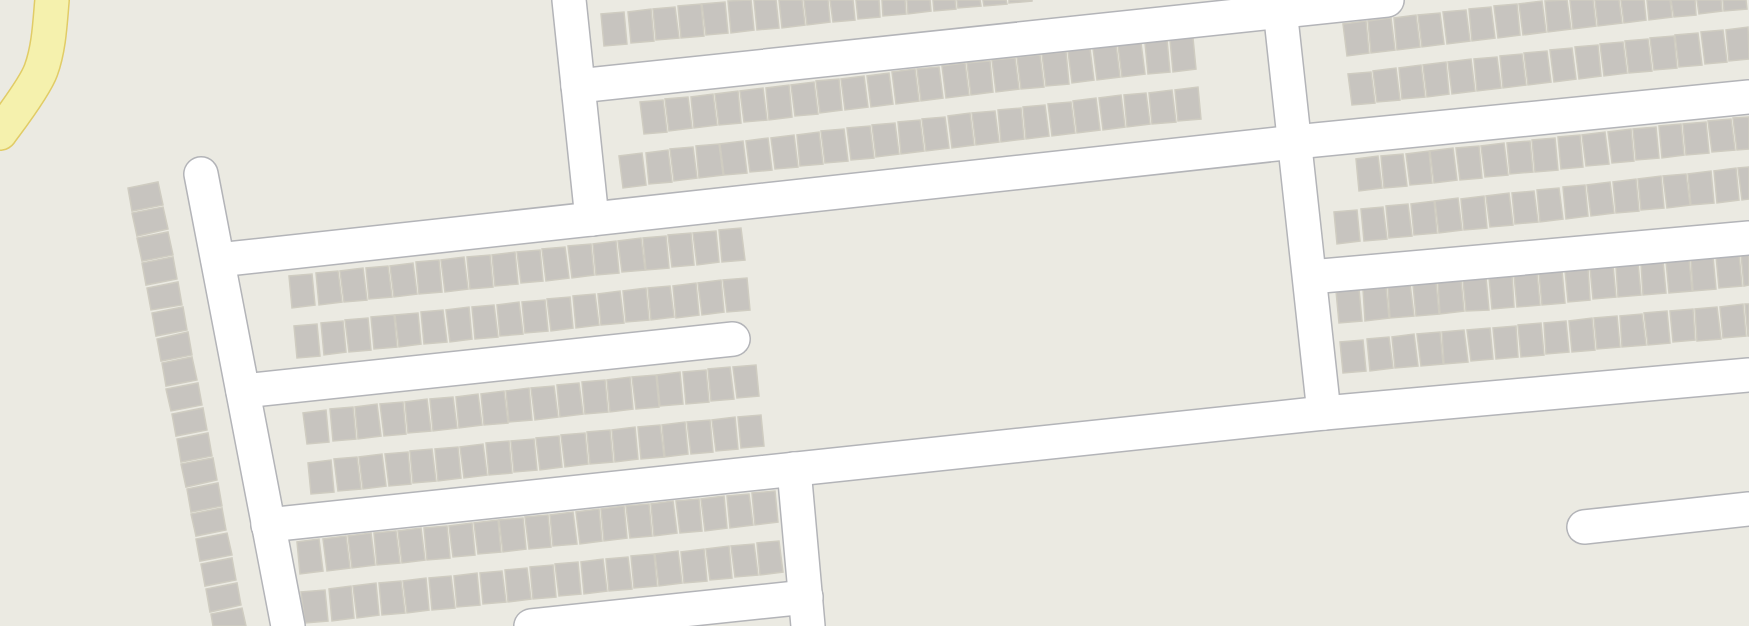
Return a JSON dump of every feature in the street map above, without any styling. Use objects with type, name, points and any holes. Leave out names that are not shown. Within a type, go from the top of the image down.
[{"type":"main road","points":[[0,133],[41,71],[50,27],[52,0]]},
{"type":"street","points":[[569,0],[592,219]]},
{"type":"street","points":[[578,86],[1280,6],[1387,0]]},
{"type":"street","points":[[1280,6],[1324,413]]},
{"type":"street","points":[[218,260],[1295,142],[1749,97]]},
{"type":"street","points":[[201,174],[288,626]]},
{"type":"street","points":[[1310,277],[1749,238]]},
{"type":"street","points":[[243,391],[733,339]]},
{"type":"street","points":[[268,525],[1324,413],[1749,375]]},
{"type":"street","points":[[531,626],[807,612],[794,469]]},
{"type":"street","points":[[1584,526],[1749,509]]},
{"type":"building","points":[[751,0],[754,30],[731,33],[728,1]]},
{"type":"building","points":[[754,0],[776,0],[779,28],[757,30]]},
{"type":"building","points":[[779,0],[802,0],[805,25],[782,28]]},
{"type":"building","points":[[804,0],[828,0],[830,22],[807,25]]},
{"type":"building","points":[[830,0],[853,0],[855,20],[833,22]]},
{"type":"building","points":[[856,0],[879,0],[880,17],[858,19]]},
{"type":"building","points":[[882,0],[905,0],[906,14],[883,16]]},
{"type":"building","points":[[907,0],[930,0],[931,11],[908,14]]},
{"type":"building","points":[[933,0],[955,0],[956,9],[934,11]]},
{"type":"building","points":[[957,0],[980,0],[981,6],[958,8]]},
{"type":"building","points":[[983,0],[1006,0],[1007,4],[984,6]]},
{"type":"building","points":[[1009,0],[1032,0],[1032,1],[1009,3]]},
{"type":"building","points":[[1567,0],[1571,29],[1548,32],[1545,1]]},
{"type":"building","points":[[1570,0],[1593,0],[1596,26],[1573,29]]},
{"type":"building","points":[[1595,0],[1619,0],[1622,23],[1598,26]]},
{"type":"building","points":[[1621,0],[1644,0],[1646,20],[1624,23]]},
{"type":"building","points":[[1647,0],[1670,0],[1672,17],[1649,20]]},
{"type":"building","points":[[1671,0],[1695,0],[1696,15],[1674,17]]},
{"type":"building","points":[[1697,0],[1721,0],[1722,11],[1699,14]]},
{"type":"building","points":[[1723,0],[1746,0],[1747,9],[1724,11]]},
{"type":"building","points":[[1542,1],[1546,32],[1523,35],[1519,4]]},
{"type":"building","points":[[725,2],[728,33],[706,35],[702,4]]},
{"type":"building","points":[[701,4],[704,36],[681,38],[678,6]]},
{"type":"building","points":[[1517,4],[1520,35],[1498,38],[1494,6]]},
{"type":"building","points":[[675,7],[679,38],[656,40],[653,9]]},
{"type":"building","points":[[1491,7],[1495,38],[1472,41],[1469,9]]},
{"type":"building","points":[[651,9],[654,41],[631,43],[628,12]]},
{"type":"building","points":[[1466,10],[1470,41],[1447,44],[1443,12]]},
{"type":"building","points":[[624,12],[627,44],[604,46],[601,14]]},
{"type":"building","points":[[1440,13],[1444,44],[1422,47],[1418,15]]},
{"type":"building","points":[[1416,15],[1420,47],[1397,50],[1394,18]]},
{"type":"building","points":[[1391,18],[1395,50],[1371,53],[1368,21]]},
{"type":"building","points":[[1366,21],[1369,53],[1347,56],[1343,24]]},
{"type":"building","points":[[1748,27],[1749,59],[1729,61],[1726,30]]},
{"type":"building","points":[[1723,30],[1727,62],[1705,64],[1701,32]]},
{"type":"building","points":[[1698,33],[1702,65],[1679,67],[1675,35]]},
{"type":"building","points":[[1674,36],[1677,68],[1654,70],[1650,38]]},
{"type":"building","points":[[1193,38],[1196,69],[1173,72],[1170,40]]},
{"type":"building","points":[[1648,39],[1652,71],[1629,73],[1625,41]]},
{"type":"building","points":[[1167,40],[1170,72],[1148,74],[1145,43]]},
{"type":"building","points":[[1623,42],[1627,73],[1604,76],[1600,44]]},
{"type":"building","points":[[1141,43],[1145,74],[1122,77],[1118,45]]},
{"type":"building","points":[[1116,45],[1120,77],[1097,80],[1093,48]]},
{"type":"building","points":[[1598,45],[1601,76],[1579,79],[1575,47]]},
{"type":"building","points":[[1572,48],[1576,79],[1554,82],[1550,50]]},
{"type":"building","points":[[1090,49],[1094,80],[1072,83],[1068,51]]},
{"type":"building","points":[[1547,51],[1551,82],[1528,85],[1524,53]]},
{"type":"building","points":[[1066,52],[1069,84],[1046,86],[1042,54]]},
{"type":"building","points":[[1522,54],[1526,85],[1503,88],[1500,56]]},
{"type":"building","points":[[1040,55],[1044,87],[1021,89],[1017,57]]},
{"type":"building","points":[[1497,57],[1501,88],[1477,91],[1474,59]]},
{"type":"building","points":[[1015,58],[1019,89],[996,92],[992,60]]},
{"type":"building","points":[[1471,59],[1475,91],[1452,94],[1448,62]]},
{"type":"building","points":[[990,61],[993,92],[971,95],[967,63]]},
{"type":"building","points":[[1446,62],[1449,94],[1427,97],[1423,65]]},
{"type":"building","points":[[965,63],[969,95],[946,98],[942,66]]},
{"type":"building","points":[[1421,65],[1425,97],[1402,99],[1399,68]]},
{"type":"building","points":[[939,67],[943,98],[921,101],[917,69]]},
{"type":"building","points":[[1396,68],[1400,100],[1377,102],[1373,71]]},
{"type":"building","points":[[915,69],[919,101],[896,104],[892,72]]},
{"type":"building","points":[[1371,72],[1375,103],[1352,105],[1348,74]]},
{"type":"building","points":[[889,73],[893,104],[871,107],[867,76]]},
{"type":"building","points":[[864,76],[868,107],[845,110],[841,79]]},
{"type":"building","points":[[839,79],[842,110],[820,113],[816,81]]},
{"type":"building","points":[[814,82],[818,114],[795,116],[791,85]]},
{"type":"building","points":[[789,85],[792,117],[769,120],[766,88]]},
{"type":"building","points":[[1198,87],[1201,119],[1178,121],[1175,90]]},
{"type":"building","points":[[763,88],[767,120],[744,122],[740,91]]},
{"type":"building","points":[[1172,90],[1176,122],[1152,124],[1149,93]]},
{"type":"building","points":[[738,91],[741,123],[719,125],[715,94]]},
{"type":"building","points":[[1146,93],[1150,124],[1127,127],[1124,95]]},
{"type":"building","points":[[713,94],[717,125],[694,128],[691,97]]},
{"type":"building","points":[[1121,95],[1125,127],[1103,130],[1099,98]]},
{"type":"building","points":[[688,97],[692,128],[669,131],[665,99]]},
{"type":"building","points":[[1096,98],[1100,130],[1077,133],[1073,101]]},
{"type":"building","points":[[663,100],[667,132],[644,134],[640,102]]},
{"type":"building","points":[[1071,102],[1075,133],[1052,136],[1048,104]]},
{"type":"building","points":[[1045,105],[1049,136],[1026,139],[1023,107]]},
{"type":"building","points":[[1021,108],[1024,139],[1001,142],[998,110]]},
{"type":"building","points":[[995,111],[999,142],[976,145],[972,113]]},
{"type":"building","points":[[970,113],[974,145],[952,148],[948,116]]},
{"type":"building","points":[[945,117],[949,148],[926,151],[922,119]]},
{"type":"building","points":[[1749,117],[1749,149],[1737,150],[1733,118]]},
{"type":"building","points":[[1731,119],[1735,150],[1712,152],[1708,121]]},
{"type":"building","points":[[920,120],[924,151],[901,154],[898,122]]},
{"type":"building","points":[[1706,122],[1709,153],[1686,155],[1683,124]]},
{"type":"building","points":[[895,123],[899,154],[876,157],[872,125]]},
{"type":"building","points":[[1681,124],[1684,155],[1662,158],[1659,126]]},
{"type":"building","points":[[870,126],[874,158],[851,160],[847,128]]},
{"type":"building","points":[[1656,127],[1659,158],[1636,160],[1633,129]]},
{"type":"building","points":[[844,129],[848,161],[825,163],[821,131]]},
{"type":"building","points":[[1631,129],[1634,161],[1612,163],[1608,132]]},
{"type":"building","points":[[819,132],[823,164],[800,166],[797,135]]},
{"type":"building","points":[[1605,132],[1609,164],[1586,166],[1582,135]]},
{"type":"building","points":[[794,135],[798,167],[775,169],[771,138]]},
{"type":"building","points":[[1580,135],[1583,167],[1561,169],[1558,137]]},
{"type":"building","points":[[768,138],[772,170],[750,172],[746,141]]},
{"type":"building","points":[[1555,138],[1558,170],[1535,172],[1532,140]]},
{"type":"building","points":[[743,141],[747,173],[724,175],[720,144]]},
{"type":"building","points":[[1530,141],[1533,172],[1510,174],[1507,143]]},
{"type":"building","points":[[1504,143],[1508,175],[1485,177],[1481,146]]},
{"type":"building","points":[[719,144],[723,175],[699,178],[696,146]]},
{"type":"building","points":[[1479,146],[1482,178],[1460,180],[1456,148]]},
{"type":"building","points":[[693,147],[697,178],[674,181],[670,149]]},
{"type":"building","points":[[1453,148],[1457,180],[1434,183],[1430,151]]},
{"type":"building","points":[[668,150],[672,182],[649,184],[646,153]]},
{"type":"building","points":[[1429,151],[1432,183],[1410,185],[1406,154]]},
{"type":"building","points":[[642,153],[646,185],[623,188],[619,156]]},
{"type":"building","points":[[1403,154],[1407,186],[1384,188],[1381,156]]},
{"type":"building","points":[[1378,156],[1382,188],[1359,191],[1356,159]]},
{"type":"building","points":[[1749,167],[1749,199],[1742,200],[1738,168]]},
{"type":"building","points":[[1736,168],[1739,200],[1717,203],[1714,171]]},
{"type":"building","points":[[1711,171],[1714,203],[1691,205],[1688,174]]},
{"type":"building","points":[[1686,174],[1690,205],[1667,208],[1663,176]]},
{"type":"building","points":[[1661,176],[1664,208],[1641,210],[1638,179]]},
{"type":"building","points":[[1636,179],[1639,211],[1616,213],[1613,182]]},
{"type":"building","points":[[158,182],[163,205],[132,211],[128,188]]},
{"type":"building","points":[[1610,182],[1614,213],[1591,216],[1587,185]]},
{"type":"building","points":[[1585,185],[1588,216],[1566,219],[1563,187]]},
{"type":"building","points":[[1559,188],[1563,219],[1540,222],[1537,190]]},
{"type":"building","points":[[1534,191],[1538,222],[1515,224],[1512,193]]},
{"type":"building","points":[[1509,193],[1513,225],[1490,227],[1486,196]]},
{"type":"building","points":[[1484,196],[1487,228],[1464,230],[1461,199]]},
{"type":"building","points":[[1458,198],[1462,230],[1439,233],[1435,201]]},
{"type":"building","points":[[1434,201],[1437,233],[1414,235],[1411,204]]},
{"type":"building","points":[[1408,204],[1412,236],[1389,238],[1386,206]]},
{"type":"building","points":[[163,207],[168,229],[137,236],[132,213]]},
{"type":"building","points":[[1383,207],[1387,239],[1364,241],[1361,209]]},
{"type":"building","points":[[1357,210],[1360,241],[1337,244],[1334,212]]},
{"type":"building","points":[[741,228],[745,260],[722,262],[719,230]]},
{"type":"building","points":[[716,231],[719,262],[697,265],[693,233]]},
{"type":"building","points":[[168,232],[173,255],[142,261],[137,238]]},
{"type":"building","points":[[691,233],[694,265],[672,267],[668,235]]},
{"type":"building","points":[[666,236],[669,268],[646,270],[643,238]]},
{"type":"building","points":[[641,238],[645,270],[622,272],[618,241]]},
{"type":"building","points":[[616,241],[619,273],[596,275],[593,244]]},
{"type":"building","points":[[591,244],[594,275],[572,278],[568,246]]},
{"type":"building","points":[[565,247],[569,278],[546,281],[542,249]]},
{"type":"building","points":[[540,250],[543,281],[521,283],[517,252]]},
{"type":"building","points":[[515,252],[518,284],[495,286],[492,255]]},
{"type":"building","points":[[1749,253],[1749,285],[1744,286],[1741,254]]},
{"type":"building","points":[[1739,254],[1742,286],[1719,288],[1716,256]]},
{"type":"building","points":[[490,255],[493,287],[470,289],[467,257]]},
{"type":"building","points":[[173,257],[177,279],[146,285],[142,263]]},
{"type":"building","points":[[464,257],[468,289],[445,292],[441,260]]},
{"type":"building","points":[[1713,257],[1716,289],[1693,291],[1691,259]]},
{"type":"building","points":[[1689,259],[1692,291],[1669,293],[1666,261]]},
{"type":"building","points":[[439,260],[442,292],[419,294],[416,262]]},
{"type":"building","points":[[1663,261],[1666,293],[1643,295],[1641,263]]},
{"type":"building","points":[[413,263],[417,294],[394,297],[390,266]]},
{"type":"building","points":[[1638,263],[1641,295],[1618,297],[1616,266]]},
{"type":"building","points":[[388,266],[392,297],[369,299],[366,268]]},
{"type":"building","points":[[1613,266],[1616,297],[1593,299],[1590,268]]},
{"type":"building","points":[[363,268],[367,300],[344,302],[340,271]]},
{"type":"building","points":[[1588,268],[1590,300],[1568,302],[1565,270]]},
{"type":"building","points":[[338,271],[342,302],[319,305],[316,273]]},
{"type":"building","points":[[1562,271],[1565,303],[1542,305],[1539,273]]},
{"type":"building","points":[[1537,273],[1540,305],[1517,307],[1514,275]]},
{"type":"building","points":[[312,274],[315,305],[292,308],[289,276]]},
{"type":"building","points":[[1512,275],[1514,307],[1492,309],[1489,277]]},
{"type":"building","points":[[747,278],[750,310],[727,312],[723,280]]},
{"type":"building","points":[[1486,278],[1489,310],[1466,311],[1463,280]]},
{"type":"building","points":[[721,280],[724,312],[702,315],[698,283]]},
{"type":"building","points":[[1461,280],[1464,311],[1440,314],[1438,282]]},
{"type":"building","points":[[178,282],[182,305],[151,310],[147,288]]},
{"type":"building","points":[[1436,282],[1439,314],[1416,316],[1413,284]]},
{"type":"building","points":[[696,283],[699,315],[676,318],[673,286]]},
{"type":"building","points":[[1410,284],[1414,316],[1390,318],[1388,286]]},
{"type":"building","points":[[670,286],[674,317],[651,320],[648,288]]},
{"type":"building","points":[[1386,287],[1389,318],[1365,321],[1363,289]]},
{"type":"building","points":[[646,288],[649,320],[626,322],[623,291]]},
{"type":"building","points":[[1359,289],[1362,321],[1339,323],[1336,291]]},
{"type":"building","points":[[620,291],[624,323],[601,325],[598,294]]},
{"type":"building","points":[[595,294],[599,325],[576,328],[573,296]]},
{"type":"building","points":[[570,297],[573,328],[551,331],[547,299]]},
{"type":"building","points":[[545,300],[548,331],[525,333],[522,302]]},
{"type":"building","points":[[519,302],[523,334],[500,336],[497,305]]},
{"type":"building","points":[[1743,304],[1746,336],[1723,338],[1720,307]]},
{"type":"building","points":[[1745,304],[1749,304],[1749,336],[1748,336]]},
{"type":"building","points":[[494,305],[498,337],[475,339],[472,307]]},
{"type":"building","points":[[183,307],[187,330],[156,336],[152,313]]},
{"type":"building","points":[[469,307],[472,339],[450,342],[446,310]]},
{"type":"building","points":[[1717,307],[1721,339],[1697,341],[1695,309]]},
{"type":"building","points":[[1693,309],[1695,340],[1673,342],[1670,311]]},
{"type":"building","points":[[443,310],[447,342],[424,344],[421,312]]},
{"type":"building","points":[[1667,311],[1670,343],[1648,345],[1644,313]]},
{"type":"building","points":[[418,313],[421,344],[399,347],[395,315]]},
{"type":"building","points":[[1642,314],[1646,345],[1622,347],[1620,316]]},
{"type":"building","points":[[394,315],[397,347],[374,349],[371,317]]},
{"type":"building","points":[[1617,316],[1620,347],[1597,349],[1594,318]]},
{"type":"building","points":[[368,318],[371,350],[349,352],[345,320]]},
{"type":"building","points":[[1592,318],[1595,350],[1572,352],[1569,321]]},
{"type":"building","points":[[343,321],[346,352],[324,355],[321,323]]},
{"type":"building","points":[[1566,321],[1569,352],[1546,354],[1544,323]]},
{"type":"building","points":[[1541,323],[1544,355],[1521,357],[1518,325]]},
{"type":"building","points":[[317,324],[320,356],[297,358],[294,326]]},
{"type":"building","points":[[1516,326],[1518,357],[1496,359],[1493,328]]},
{"type":"building","points":[[1490,328],[1493,359],[1471,361],[1467,330]]},
{"type":"building","points":[[1464,330],[1468,362],[1444,364],[1442,332]]},
{"type":"building","points":[[188,332],[192,355],[161,361],[157,339]]},
{"type":"building","points":[[1440,332],[1443,364],[1421,366],[1417,334]]},
{"type":"building","points":[[1414,334],[1418,366],[1395,368],[1392,337]]},
{"type":"building","points":[[1389,337],[1393,368],[1370,371],[1367,339]]},
{"type":"building","points":[[1363,340],[1366,371],[1343,373],[1340,342]]},
{"type":"building","points":[[192,357],[197,380],[166,386],[162,363]]},
{"type":"building","points":[[756,365],[759,396],[737,398],[733,367]]},
{"type":"building","points":[[730,367],[734,399],[711,401],[708,369]]},
{"type":"building","points":[[706,370],[709,402],[686,404],[683,372]]},
{"type":"building","points":[[680,372],[683,404],[660,406],[657,375]]},
{"type":"building","points":[[656,375],[659,407],[636,409],[632,377]]},
{"type":"building","points":[[630,377],[633,409],[610,412],[607,380]]},
{"type":"building","points":[[605,380],[608,412],[585,414],[582,382]]},
{"type":"building","points":[[198,383],[202,405],[171,411],[166,389]]},
{"type":"building","points":[[579,383],[583,414],[560,417],[557,385]]},
{"type":"building","points":[[554,386],[558,417],[535,420],[531,388]]},
{"type":"building","points":[[529,388],[532,420],[509,422],[506,391]]},
{"type":"building","points":[[504,391],[508,423],[484,425],[481,394]]},
{"type":"building","points":[[478,394],[482,425],[459,428],[456,397]]},
{"type":"building","points":[[453,397],[457,428],[433,431],[430,399]]},
{"type":"building","points":[[427,399],[431,431],[408,433],[405,402]]},
{"type":"building","points":[[403,402],[406,434],[384,436],[380,404]]},
{"type":"building","points":[[377,404],[381,436],[358,439],[355,407]]},
{"type":"building","points":[[353,407],[356,439],[333,441],[330,409]]},
{"type":"building","points":[[203,408],[207,430],[176,436],[172,414]]},
{"type":"building","points":[[326,410],[329,442],[307,444],[303,413]]},
{"type":"building","points":[[761,415],[764,446],[741,448],[738,417]]},
{"type":"building","points":[[735,417],[738,449],[716,451],[712,420]]},
{"type":"building","points":[[710,420],[713,452],[691,454],[687,422]]},
{"type":"building","points":[[685,422],[688,454],[665,457],[662,425]]},
{"type":"building","points":[[660,425],[664,457],[641,459],[638,427]]},
{"type":"building","points":[[635,427],[638,459],[615,462],[612,430]]},
{"type":"building","points":[[610,430],[613,462],[590,464],[587,432]]},
{"type":"building","points":[[208,433],[212,456],[181,462],[177,439]]},
{"type":"building","points":[[585,433],[588,464],[565,467],[561,435]]},
{"type":"building","points":[[559,436],[562,467],[540,470],[536,438]]},
{"type":"building","points":[[534,439],[537,470],[514,472],[511,441]]},
{"type":"building","points":[[509,441],[512,473],[489,475],[486,443]]},
{"type":"building","points":[[483,444],[487,475],[464,478],[460,447]]},
{"type":"building","points":[[458,447],[461,478],[438,481],[435,449]]},
{"type":"building","points":[[432,449],[436,481],[413,483],[410,451]]},
{"type":"building","points":[[408,452],[411,484],[389,486],[385,454]]},
{"type":"building","points":[[382,454],[386,486],[363,489],[359,457]]},
{"type":"building","points":[[357,457],[361,489],[338,491],[334,459]]},
{"type":"building","points":[[213,458],[217,480],[186,487],[181,464]]},
{"type":"building","points":[[331,460],[334,492],[311,494],[308,463]]},
{"type":"building","points":[[218,483],[222,506],[191,512],[187,489]]},
{"type":"building","points":[[775,491],[778,522],[755,525],[752,493]]},
{"type":"building","points":[[749,494],[753,525],[730,528],[727,496]]},
{"type":"building","points":[[724,496],[727,528],[705,531],[701,499]]},
{"type":"building","points":[[699,499],[702,531],[680,533],[676,501]]},
{"type":"building","points":[[673,501],[677,533],[654,536],[651,504]]},
{"type":"building","points":[[649,504],[652,536],[630,538],[626,506]]},
{"type":"building","points":[[624,506],[627,538],[604,541],[601,509]]},
{"type":"building","points":[[222,508],[226,530],[196,536],[191,514]]},
{"type":"building","points":[[599,509],[602,541],[580,544],[576,512]]},
{"type":"building","points":[[573,512],[577,544],[553,546],[550,515]]},
{"type":"building","points":[[548,515],[551,547],[529,549],[525,517]]},
{"type":"building","points":[[523,518],[526,549],[503,552],[499,520]]},
{"type":"building","points":[[498,520],[501,552],[478,554],[474,523]]},
{"type":"building","points":[[472,523],[475,555],[453,557],[449,526]]},
{"type":"building","points":[[447,526],[450,558],[427,560],[424,528]]},
{"type":"building","points":[[421,528],[425,560],[402,563],[398,531]]},
{"type":"building","points":[[396,531],[400,563],[377,565],[374,533]]},
{"type":"building","points":[[227,533],[232,555],[200,561],[196,539]]},
{"type":"building","points":[[371,533],[375,565],[352,568],[348,536]]},
{"type":"building","points":[[346,536],[350,568],[327,571],[323,539]]},
{"type":"building","points":[[319,539],[323,571],[300,574],[297,542]]},
{"type":"building","points":[[779,541],[783,572],[760,575],[757,543]]},
{"type":"building","points":[[754,544],[758,575],[735,577],[731,546]]},
{"type":"building","points":[[729,546],[732,578],[710,580],[706,549]]},
{"type":"building","points":[[704,549],[707,581],[684,583],[681,552]]},
{"type":"building","points":[[678,551],[682,583],[659,586],[655,554]]},
{"type":"building","points":[[654,554],[657,586],[634,588],[631,556]]},
{"type":"building","points":[[628,557],[632,589],[609,591],[606,559]]},
{"type":"building","points":[[232,558],[236,580],[205,586],[201,564]]},
{"type":"building","points":[[603,559],[607,591],[584,594],[581,562]]},
{"type":"building","points":[[578,562],[581,594],[559,596],[555,564]]},
{"type":"building","points":[[553,565],[556,597],[533,599],[530,567]]},
{"type":"building","points":[[527,568],[531,599],[508,602],[505,570]]},
{"type":"building","points":[[502,571],[506,602],[483,604],[480,573]]},
{"type":"building","points":[[477,573],[480,605],[457,607],[454,576]]},
{"type":"building","points":[[451,576],[455,608],[432,610],[429,578]]},
{"type":"building","points":[[426,578],[429,610],[407,613],[403,581]]},
{"type":"building","points":[[401,581],[405,613],[382,615],[379,583]]},
{"type":"building","points":[[237,583],[241,605],[210,612],[206,589]]},
{"type":"building","points":[[376,583],[379,615],[357,618],[353,586]]},
{"type":"building","points":[[351,586],[354,618],[332,621],[329,589]]},
{"type":"building","points":[[325,590],[328,621],[305,623],[301,592]]},
{"type":"building","points":[[242,608],[246,626],[213,626],[211,614]]}]
